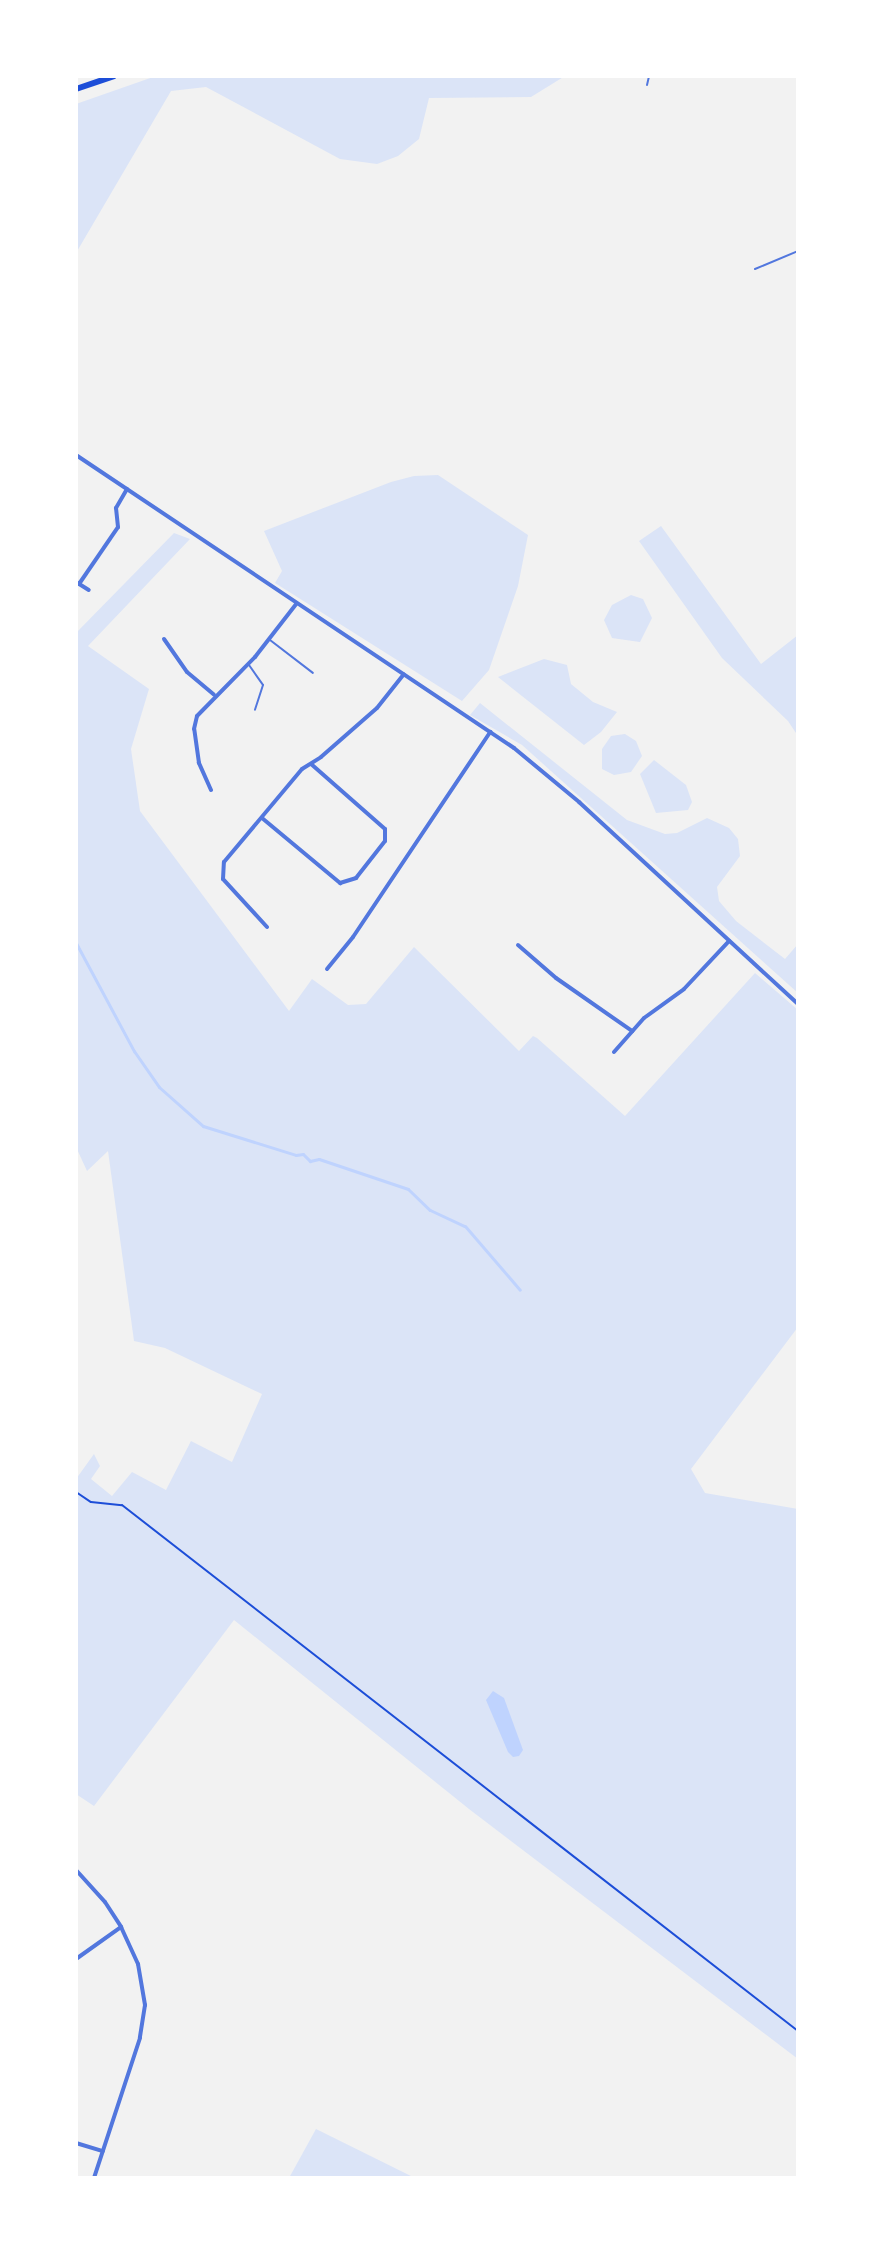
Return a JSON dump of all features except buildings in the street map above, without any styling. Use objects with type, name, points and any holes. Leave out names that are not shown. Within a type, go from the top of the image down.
[{"type":"highway","points":[[76,89],[114,76]]},
{"type":"street","points":[[76,455],[490,732],[579,802],[798,1004]]},
{"type":"street","points":[[89,590],[78,583],[118,527],[116,508],[127,489]]},
{"type":"street","points":[[211,790],[199,763],[194,729],[200,709],[248,664],[297,603]]},
{"type":"street","points":[[164,639],[187,672],[214,695]]},
{"type":"street","points":[[267,927],[236,896],[221,872],[224,862],[302,769],[377,708],[404,674]]},
{"type":"street","points":[[327,969],[353,937],[490,732]]},
{"type":"street","points":[[262,818],[340,883],[356,878],[385,841],[385,829],[311,764]]},
{"type":"street","points":[[614,1052],[632,1031],[684,989],[729,941]]},
{"type":"street","points":[[518,945],[556,978],[632,1031]]},
{"type":"street","points":[[76,1870],[105,1902],[121,1927],[141,1976],[144,2022],[94,2178]]},
{"type":"street","points":[[76,1959],[121,1927]]},
{"type":"street","points":[[76,2143],[103,2151]]},
{"type":"lane","points":[[647,85],[649,76]]},
{"type":"lane","points":[[755,269],[798,251]]},
{"type":"lane","points":[[269,639],[313,673]]},
{"type":"lane","points":[[248,664],[263,685],[255,710]]},
{"type":"path","points":[[76,1492],[91,1502],[122,1505],[798,2031]]},
{"type":"shaded area","points":[[156,76],[565,76],[531,97],[429,98],[419,139],[398,156],[377,164],[340,159],[206,87],[171,91],[76,253],[76,104]]},
{"type":"shaded area","points":[[438,475],[528,535],[518,586],[489,670],[462,701],[275,583],[282,571],[264,531],[391,482],[414,476]]},
{"type":"shaded area","points":[[661,526],[761,664],[798,635],[798,736],[788,721],[722,658],[639,541]]},
{"type":"shaded area","points":[[174,533],[190,539],[88,646],[149,689],[131,749],[140,811],[289,1011],[312,979],[348,1005],[366,1004],[414,947],[519,1051],[533,1036],[537,1038],[625,1116],[755,973],[798,1010],[798,1327],[691,1469],[705,1493],[798,1509],[798,2059],[469,1809],[234,1620],[94,1806],[76,1794],[76,1479],[94,1454],[100,1466],[91,1479],[112,1496],[132,1472],[166,1490],[191,1441],[232,1462],[262,1394],[165,1348],[134,1341],[108,1151],[87,1171],[76,1147],[76,633]]},
{"type":"shaded area","points":[[631,595],[643,599],[652,618],[640,642],[612,638],[604,620],[612,605]]},
{"type":"shaded area","points":[[544,659],[567,665],[571,684],[593,702],[617,712],[601,732],[584,745],[498,677]]},
{"type":"shaded area","points":[[480,703],[627,820],[665,834],[677,833],[707,818],[729,828],[738,839],[740,856],[717,887],[719,901],[736,921],[785,959],[798,944],[798,993],[522,745],[470,715]]},
{"type":"shaded area","points":[[625,734],[636,741],[642,756],[631,772],[614,775],[602,769],[602,749],[611,736]]},
{"type":"shaded area","points":[[654,760],[686,785],[692,802],[688,810],[656,813],[640,774]]},
{"type":"shaded area","points":[[316,2129],[415,2178],[289,2178]]},
{"type":"water","points":[[493,1691],[504,1698],[523,1750],[519,1756],[513,1757],[508,1752],[486,1700]]},
{"type":"waterway","points":[[76,943],[134,1051],[159,1087],[203,1126],[296,1155],[303,1154],[310,1161],[319,1159],[408,1189],[430,1210],[465,1226],[520,1290]]}]
